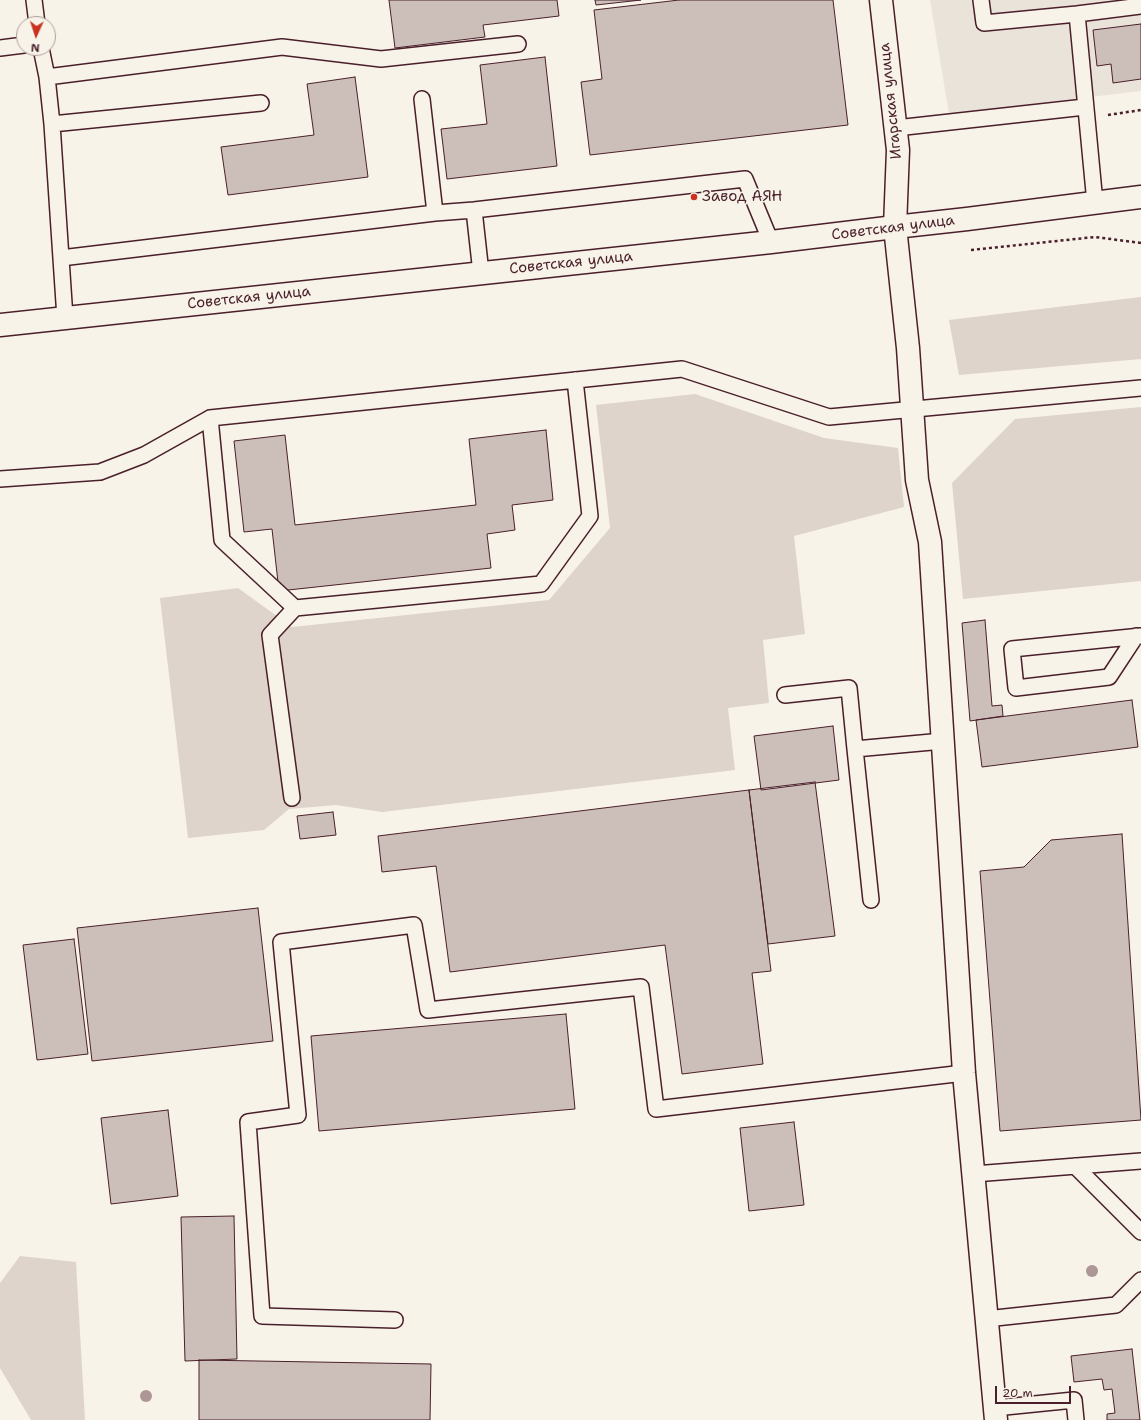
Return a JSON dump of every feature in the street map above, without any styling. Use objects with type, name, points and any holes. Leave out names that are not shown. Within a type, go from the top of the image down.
[{"type":"street","name":"Игарская улица","points":[[881,0],[898,150],[895,226],[908,348],[917,480],[930,542],[964,1073],[995,1414]]},
{"type":"street","name":"Советская улица","points":[[0,325],[771,242],[1141,197]]},
{"type":"lane","points":[[34,0],[36,16]]},
{"type":"lane","points":[[981,0],[984,23],[1141,6]]},
{"type":"lane","points":[[1077,14],[1095,203]]},
{"type":"lane","points":[[47,77],[282,47],[382,59],[518,44]]},
{"type":"lane","points":[[0,48],[16,46]]},
{"type":"lane","points":[[43,56],[47,77],[52,124],[65,318]]},
{"type":"lane","points":[[422,99],[435,213]]},
{"type":"lane","points":[[52,124],[261,103]]},
{"type":"lane","points":[[896,128],[1086,107]]},
{"type":"lane","points":[[61,258],[435,213],[474,210],[745,179],[771,242]]},
{"type":"lane","points":[[474,210],[481,273]]},
{"type":"lane","points":[[0,480],[100,472],[144,454],[210,418],[682,369],[829,417],[1141,388]]},
{"type":"lane","points":[[292,798],[270,635],[295,608],[541,584],[590,516],[575,380]]},
{"type":"lane","points":[[210,418],[222,540],[295,608]]},
{"type":"lane","points":[[1138,636],[1109,677],[1016,688],[1012,649],[1138,636]]},
{"type":"lane","points":[[785,695],[848,688],[871,900]]},
{"type":"lane","points":[[855,749],[943,740]]},
{"type":"lane","points":[[395,1320],[262,1316],[248,1122],[298,1115],[281,942],[414,925],[428,1010],[641,987],[656,1109],[964,1073]]},
{"type":"lane","points":[[974,1174],[1141,1162]]},
{"type":"lane","points":[[1075,1166],[1141,1232]]},
{"type":"lane","points":[[986,1319],[1116,1305],[1141,1280]]},
{"type":"lane","points":[[995,1414],[1074,1400],[1076,1420]]},
{"type":"path","points":[[971,250],[1095,237],[1141,243]]},
{"type":"shaded area","points":[[930,0],[1141,0],[1141,91],[949,114]]},
{"type":"shaded area","points":[[1141,297],[1141,359],[959,375],[949,320]]},
{"type":"shaded area","points":[[695,394],[824,438],[898,448],[904,507],[794,536],[805,634],[763,640],[769,703],[728,708],[735,770],[382,812],[336,805],[289,809],[264,830],[188,838],[160,598],[238,588],[292,627],[549,600],[610,528],[596,405]]},
{"type":"shaded area","points":[[1141,407],[1141,581],[963,599],[952,483],[1015,419]]},
{"type":"shaded area","points":[[20,1256],[76,1262],[85,1420],[31,1420],[0,1368],[0,1283]]},
{"type":"building","points":[[389,0],[557,0],[559,16],[483,25],[485,37],[395,48]]},
{"type":"building","points":[[595,0],[641,0],[596,5]]},
{"type":"building","points":[[679,0],[833,0],[848,125],[590,155],[581,82],[602,79],[594,10]]},
{"type":"building","points":[[1141,24],[1141,79],[1113,83],[1111,64],[1097,66],[1093,30]]},
{"type":"building","points":[[545,57],[557,166],[447,179],[441,129],[487,124],[480,65]]},
{"type":"building","points":[[355,77],[368,177],[228,195],[221,147],[314,135],[307,84]]},
{"type":"building","points":[[546,430],[553,500],[512,505],[515,530],[487,534],[491,568],[279,591],[272,529],[244,532],[234,441],[285,435],[295,525],[476,505],[469,439]]},
{"type":"building","points":[[985,620],[992,706],[1002,705],[1003,716],[970,721],[962,623]]},
{"type":"building","points":[[1132,700],[1138,747],[982,767],[976,720]]},
{"type":"building","points":[[833,726],[839,780],[761,790],[754,736]]},
{"type":"building","points":[[815,782],[835,936],[768,944],[749,790]]},
{"type":"building","points":[[749,790],[771,971],[752,973],[763,1064],[682,1074],[665,945],[450,972],[436,866],[382,872],[378,836]]},
{"type":"building","points":[[333,812],[336,835],[300,839],[297,816]]},
{"type":"building","points":[[1122,834],[1141,1120],[1000,1131],[980,871],[1024,867],[1051,840]]},
{"type":"building","points":[[258,908],[273,1041],[92,1061],[77,928]]},
{"type":"building","points":[[74,939],[88,1054],[37,1060],[23,945]]},
{"type":"building","points":[[566,1014],[575,1109],[319,1131],[311,1036]]},
{"type":"building","points":[[168,1110],[178,1196],[111,1204],[101,1118]]},
{"type":"building","points":[[794,1122],[804,1205],[749,1211],[740,1128]]},
{"type":"building","points":[[234,1216],[237,1359],[185,1361],[181,1217]]},
{"type":"building","points":[[1132,1349],[1140,1420],[1107,1420],[1107,1414],[1115,1413],[1112,1389],[1104,1390],[1102,1379],[1074,1382],[1071,1356]]},
{"type":"building","points":[[199,1360],[431,1364],[430,1420],[199,1420]]},
{"type":"place","name":"Завод АЯН","points":[[694,197]]}]
